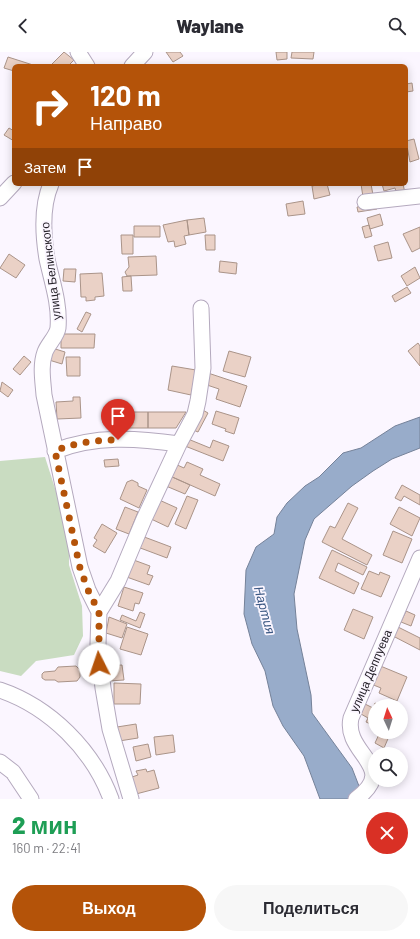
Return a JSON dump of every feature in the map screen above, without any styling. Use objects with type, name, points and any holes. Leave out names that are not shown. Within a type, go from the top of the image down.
[{"type":"street","points":[[78,52],[85,64]]},
{"type":"street","points":[[134,64],[145,52]]},
{"type":"street","points":[[0,198],[12,185]]},
{"type":"street","name":"улица Белинского","points":[[50,186],[46,199],[44,226],[48,259],[57,304],[58,330],[45,352],[42,375],[55,451],[80,568],[88,590],[99,612],[98,644],[110,729],[131,799]]},
{"type":"street","points":[[365,202],[420,196]]},
{"type":"street","points":[[99,612],[118,581],[178,444],[187,430],[198,401],[202,368],[201,308]]},
{"type":"street","points":[[55,451],[74,444],[95,440],[130,439],[178,444]]},
{"type":"street","name":"улица Деппуева","points":[[356,799],[369,788],[373,779],[373,771],[370,763],[358,749],[350,735],[349,728],[351,718],[420,558]]},
{"type":"street","points":[[0,690],[26,703],[66,732],[88,757],[112,799]]},
{"type":"street","points":[[0,762],[13,772],[31,799]]},
{"type":"green space","points":[[45,457],[69,532],[69,565],[82,606],[83,636],[74,655],[36,661],[21,676],[0,671],[0,461]]},
{"type":"water","name":"Нартия","points":[[420,417],[420,448],[392,459],[352,486],[314,519],[305,540],[294,594],[297,629],[311,695],[312,713],[352,768],[364,799],[320,799],[304,756],[283,726],[273,706],[265,671],[252,644],[244,614],[246,570],[256,547],[274,534],[277,517],[287,503],[305,486],[319,477],[343,453],[361,448],[395,426]]},
{"type":"building","points":[[64,52],[74,60],[70,64],[52,64]]},
{"type":"building","points":[[166,52],[180,52],[183,56],[173,62]]},
{"type":"building","points":[[276,52],[287,52],[287,59],[277,60]]},
{"type":"building","points":[[292,52],[314,52],[313,59],[291,58]]},
{"type":"building","points":[[8,57],[30,64],[12,64],[12,70],[4,68]]},
{"type":"building","points":[[412,83],[413,91],[408,92],[408,84]]},
{"type":"building","points":[[9,128],[12,130],[12,140],[4,135]]},
{"type":"building","points":[[414,139],[419,159],[410,162],[408,152],[408,140]]},
{"type":"building","points":[[312,186],[328,186],[330,195],[314,199]]},
{"type":"building","points":[[361,186],[371,186],[373,195],[363,197]]},
{"type":"building","points":[[383,186],[403,186],[405,193],[397,195],[395,188],[384,191]]},
{"type":"building","points":[[303,201],[305,214],[288,216],[286,204]]},
{"type":"building","points":[[376,204],[377,209],[358,212],[357,207]]},
{"type":"building","points":[[380,214],[383,225],[370,229],[367,218]]},
{"type":"building","points":[[204,218],[206,232],[189,235],[187,220]]},
{"type":"building","points":[[187,220],[189,235],[184,236],[186,244],[175,247],[174,241],[168,242],[163,225]]},
{"type":"building","points":[[369,225],[372,236],[365,238],[362,227]]},
{"type":"building","points":[[134,226],[160,226],[160,237],[134,237]]},
{"type":"building","points":[[420,227],[420,248],[412,252],[403,234]]},
{"type":"building","points":[[121,235],[133,235],[133,254],[122,254]]},
{"type":"building","points":[[205,235],[215,235],[215,250],[206,250]]},
{"type":"building","points":[[388,242],[392,258],[378,261],[374,246]]},
{"type":"building","points":[[9,254],[25,265],[16,278],[0,268]]},
{"type":"building","points":[[156,256],[157,275],[127,276],[125,272],[129,267],[128,257]]},
{"type":"building","points":[[220,261],[237,263],[236,274],[219,272]]},
{"type":"building","points":[[415,267],[420,278],[407,286],[401,276]]},
{"type":"building","points":[[64,269],[76,269],[75,282],[63,281]]},
{"type":"building","points":[[102,273],[104,296],[95,297],[95,300],[86,301],[86,297],[81,297],[80,274]]},
{"type":"building","points":[[131,276],[132,291],[123,291],[122,277]]},
{"type":"building","points":[[407,287],[411,293],[395,302],[392,296]]},
{"type":"building","points":[[86,312],[91,314],[82,332],[77,329]]},
{"type":"building","points":[[61,334],[95,334],[94,348],[61,348]]},
{"type":"building","points":[[418,343],[420,346],[420,366],[408,351]]},
{"type":"building","points":[[52,348],[65,352],[62,364],[49,360]]},
{"type":"building","points":[[229,351],[251,357],[245,377],[223,371]]},
{"type":"building","points":[[24,356],[31,362],[20,375],[13,369]]},
{"type":"building","points":[[66,357],[80,357],[80,376],[67,376]]},
{"type":"building","points":[[172,366],[196,370],[191,395],[168,390]]},
{"type":"building","points":[[208,373],[247,386],[240,407],[216,399],[219,389],[204,384]]},
{"type":"building","points":[[2,382],[13,390],[8,397],[0,391]]},
{"type":"building","points":[[73,397],[80,397],[81,418],[57,419],[56,402],[73,401]]},
{"type":"building","points":[[201,409],[208,413],[198,432],[191,429]]},
{"type":"building","points":[[216,411],[239,418],[234,434],[225,431],[226,429],[212,424]]},
{"type":"building","points":[[126,412],[148,412],[148,428],[125,428]]},
{"type":"building","points":[[148,412],[186,412],[176,428],[148,428]]},
{"type":"building","points":[[188,439],[210,448],[213,440],[229,446],[223,461],[185,446]]},
{"type":"building","points":[[118,459],[119,466],[105,467],[104,460]]},
{"type":"building","points":[[187,462],[203,469],[200,475],[220,484],[215,496],[170,476],[175,464],[184,468]]},
{"type":"building","points":[[170,476],[190,485],[185,494],[166,486]]},
{"type":"building","points":[[132,480],[138,483],[138,486],[147,490],[139,508],[120,499],[127,482]]},
{"type":"building","points":[[402,485],[420,495],[420,505],[404,496],[401,501],[395,498]]},
{"type":"building","points":[[187,496],[198,500],[186,529],[175,524]]},
{"type":"building","points":[[157,499],[177,508],[168,527],[149,518]]},
{"type":"building","points":[[348,503],[358,508],[342,539],[372,555],[367,565],[322,542],[330,526],[335,528]]},
{"type":"building","points":[[125,507],[138,512],[129,534],[116,529]]},
{"type":"building","points":[[399,507],[420,518],[412,536],[390,524]]},
{"type":"building","points":[[102,524],[117,533],[105,553],[93,546],[97,540],[94,538]]},
{"type":"building","points":[[393,531],[412,539],[402,563],[383,555]]},
{"type":"building","points":[[139,535],[171,547],[167,558],[135,546]]},
{"type":"building","points":[[332,550],[367,567],[363,575],[338,563],[335,571],[359,583],[354,594],[319,578]]},
{"type":"building","points":[[131,559],[150,566],[147,574],[153,576],[149,585],[124,576]]},
{"type":"building","points":[[369,571],[379,575],[380,572],[390,576],[381,597],[361,589]]},
{"type":"building","points":[[124,587],[143,593],[139,604],[135,603],[133,611],[118,606]]},
{"type":"building","points":[[353,609],[373,617],[364,639],[344,630]]},
{"type":"building","points":[[406,611],[415,615],[411,626],[401,622]]},
{"type":"building","points":[[140,612],[145,614],[140,628],[120,620],[122,615],[136,621]]},
{"type":"building","points":[[109,617],[127,624],[122,638],[106,633]]},
{"type":"building","points":[[127,627],[148,634],[141,655],[120,649]]},
{"type":"building","points":[[398,627],[420,638],[420,650],[393,636]]},
{"type":"building","points":[[122,665],[124,680],[109,681],[108,666]]},
{"type":"building","points":[[378,665],[407,677],[398,699],[392,699],[379,693],[381,688],[371,684]]},
{"type":"building","points":[[76,666],[80,670],[80,677],[77,681],[58,682],[55,680],[45,680],[42,678],[42,674],[44,672],[55,671],[58,667]]},
{"type":"building","points":[[114,683],[141,684],[140,704],[114,704]]},
{"type":"building","points":[[365,704],[368,706],[368,718],[361,714]]},
{"type":"building","points":[[136,724],[138,738],[119,741],[117,727]]},
{"type":"building","points":[[173,735],[175,752],[156,755],[154,737]]},
{"type":"building","points":[[377,739],[388,739],[384,747],[375,743]]},
{"type":"building","points":[[148,744],[151,757],[136,761],[133,747]]},
{"type":"building","points":[[146,769],[147,772],[154,770],[159,788],[136,794],[132,777],[138,775],[136,771]]},
{"type":"route","points":[[99,664],[99,612],[93,602],[80,568],[55,451],[74,444],[95,440],[118,440]]}]
